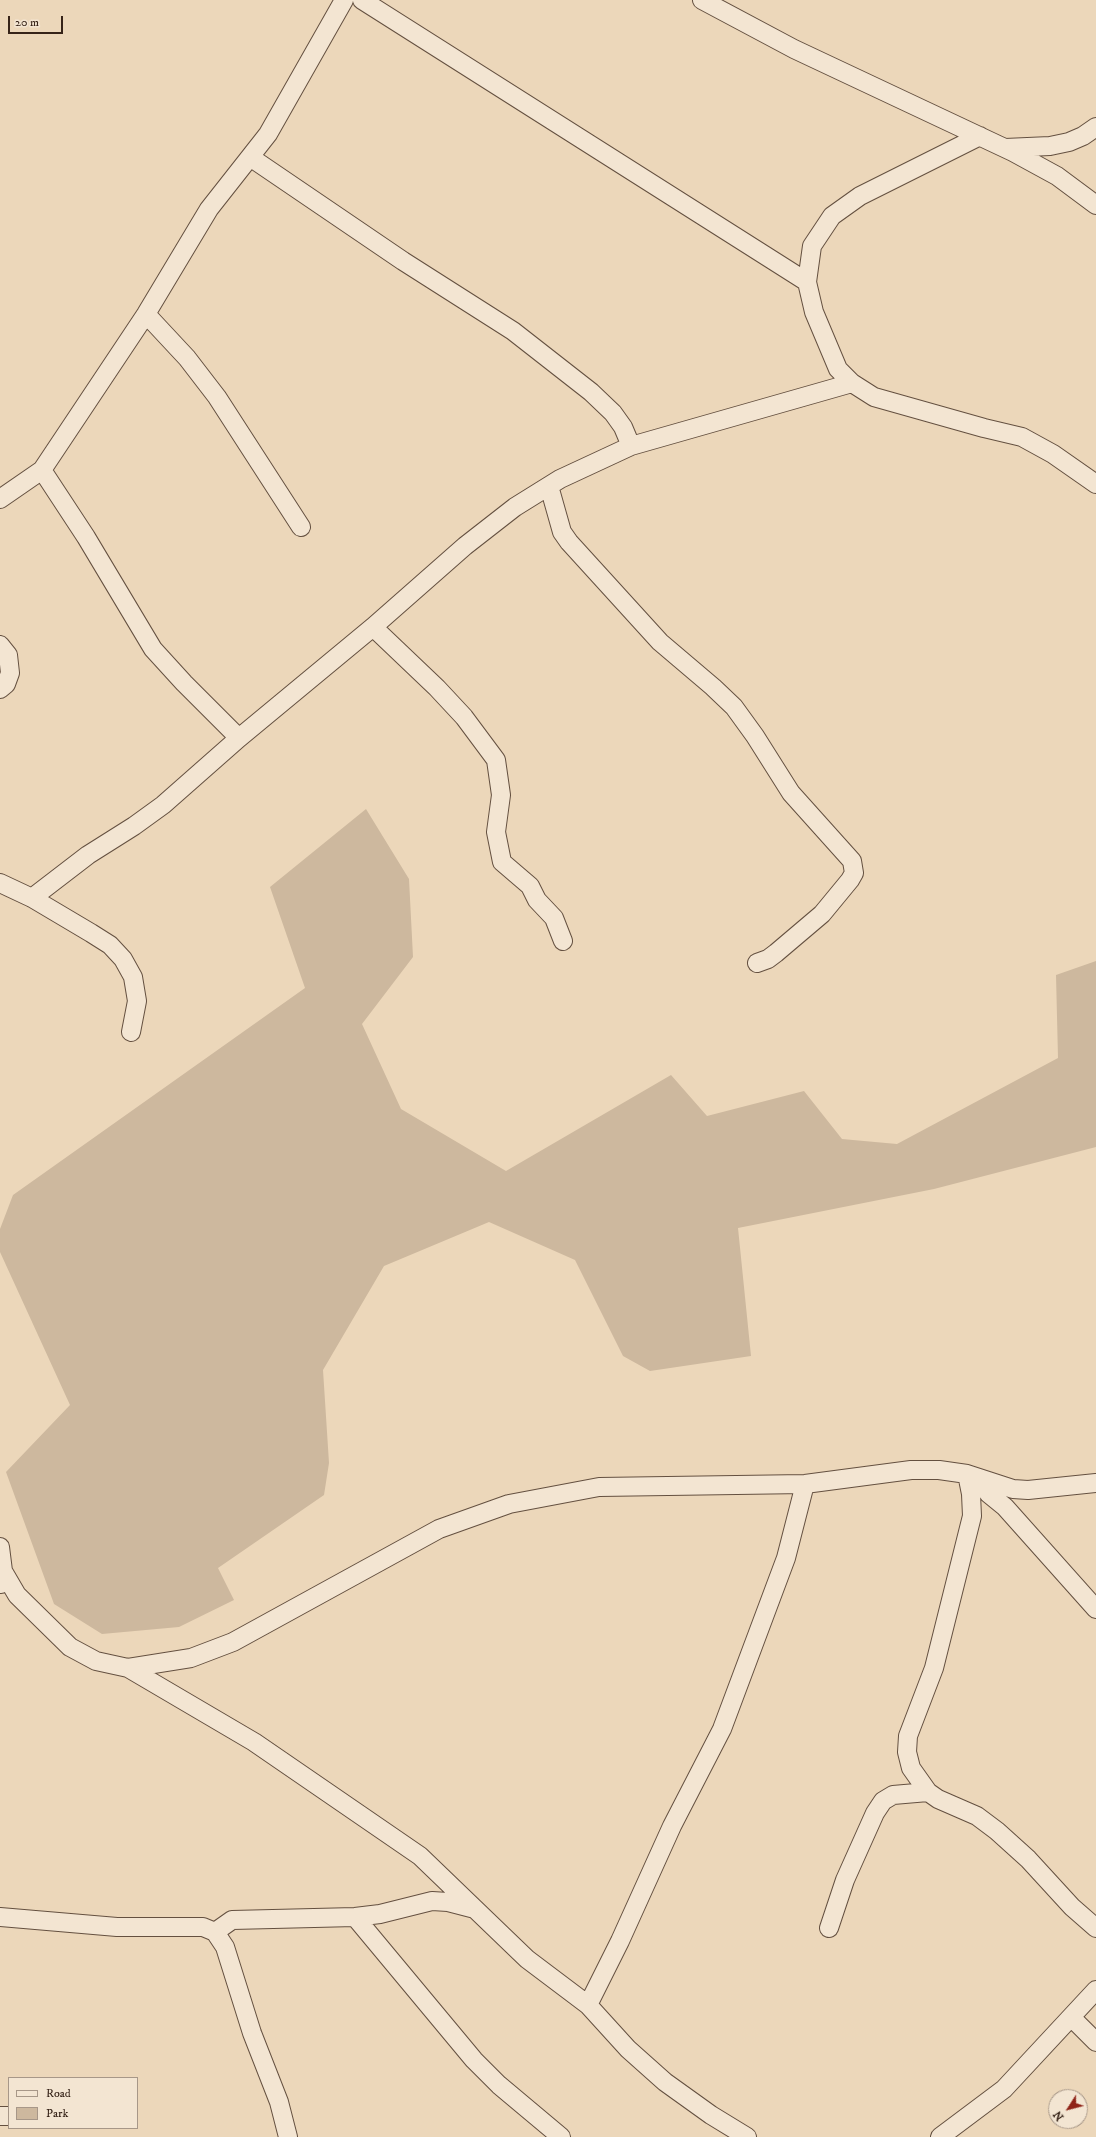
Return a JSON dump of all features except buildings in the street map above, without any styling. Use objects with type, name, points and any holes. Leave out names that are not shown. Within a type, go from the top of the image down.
[{"type":"street","points":[[0,499],[42,470],[146,314],[210,209],[250,157],[282,111],[344,0]]},
{"type":"street","points":[[362,0],[807,282]]},
{"type":"street","points":[[702,0],[794,48],[1005,148],[1057,176],[1096,205]]},
{"type":"street","points":[[1005,148],[1050,146],[1069,142],[1083,136],[1096,127]]},
{"type":"street","points":[[980,136],[860,196],[832,216],[812,246],[807,282],[814,312],[838,369],[852,383],[874,397],[984,428],[1022,437],[1053,454],[1096,484]]},
{"type":"street","points":[[250,157],[403,261],[512,332],[591,392],[608,408],[623,427],[631,446]]},
{"type":"street","points":[[146,314],[187,358],[217,397],[301,527]]},
{"type":"street","points":[[32,898],[88,855],[134,826],[163,805],[238,738],[373,627],[465,546],[515,507],[548,486],[631,446],[852,383]]},
{"type":"street","points":[[42,470],[86,537],[153,649],[184,684],[238,738]]},
{"type":"street","points":[[548,486],[562,532],[568,542],[660,642],[734,707],[755,736],[791,793],[852,861],[854,873],[822,914],[776,953],[768,959],[757,963]]},
{"type":"street","points":[[373,627],[437,688],[464,717],[496,760],[501,795],[496,832],[502,862],[530,886],[537,900],[554,918],[563,941]]},
{"type":"street","points":[[0,645],[8,655],[10,673],[6,684],[0,690]]},
{"type":"street","points":[[0,883],[32,898],[110,945],[124,959],[133,977],[137,1001],[130,1032]]},
{"type":"street","points":[[128,1668],[191,1658],[233,1642],[439,1529],[509,1504],[599,1487],[805,1484],[911,1470],[939,1470],[972,1476],[1013,1489],[1028,1490],[1096,1484]]},
{"type":"street","points":[[972,1476],[988,1494],[1005,1507],[1096,1608]]},
{"type":"street","points":[[972,1476],[972,1516],[934,1668],[908,1736],[907,1752],[912,1768],[928,1792],[938,1799],[977,1816],[997,1831],[1028,1859],[1072,1907],[1096,1928]]},
{"type":"street","points":[[588,2005],[620,1941],[672,1826],[722,1729],[786,1558],[805,1484]]},
{"type":"street","points":[[0,1547],[3,1571],[0,1590]]},
{"type":"street","points":[[3,1571],[17,1594],[70,1646],[96,1660],[128,1668],[254,1742],[420,1856],[528,1959],[588,2005],[628,2049],[665,2082],[710,2115],[747,2137]]},
{"type":"street","points":[[829,1928],[845,1880],[875,1813],[883,1801],[893,1795],[928,1792]]},
{"type":"street","points":[[432,1901],[438,1884],[438,1873]]},
{"type":"street","points":[[215,1932],[232,1920],[355,1917],[380,1914],[432,1901],[448,1902],[478,1910]]},
{"type":"street","points":[[0,1917],[116,1927],[203,1927],[215,1932],[225,1947],[252,2033],[279,2102],[288,2137]]},
{"type":"street","points":[[355,1917],[474,2060],[499,2085],[562,2137]]},
{"type":"street","points":[[940,2137],[1004,2089],[1096,1990]]},
{"type":"street","points":[[1071,2017],[1096,2042]]},
{"type":"green space","points":[[366,809],[409,879],[413,957],[362,1024],[401,1109],[506,1171],[671,1075],[707,1116],[804,1091],[842,1139],[897,1144],[1058,1058],[1056,975],[1096,961],[1096,1147],[934,1189],[738,1228],[751,1356],[650,1371],[623,1356],[575,1260],[489,1222],[384,1266],[323,1370],[329,1463],[324,1495],[218,1568],[234,1600],[179,1627],[102,1634],[54,1604],[6,1472],[70,1405],[0,1252],[0,1229],[13,1195],[305,988],[270,887]]}]
